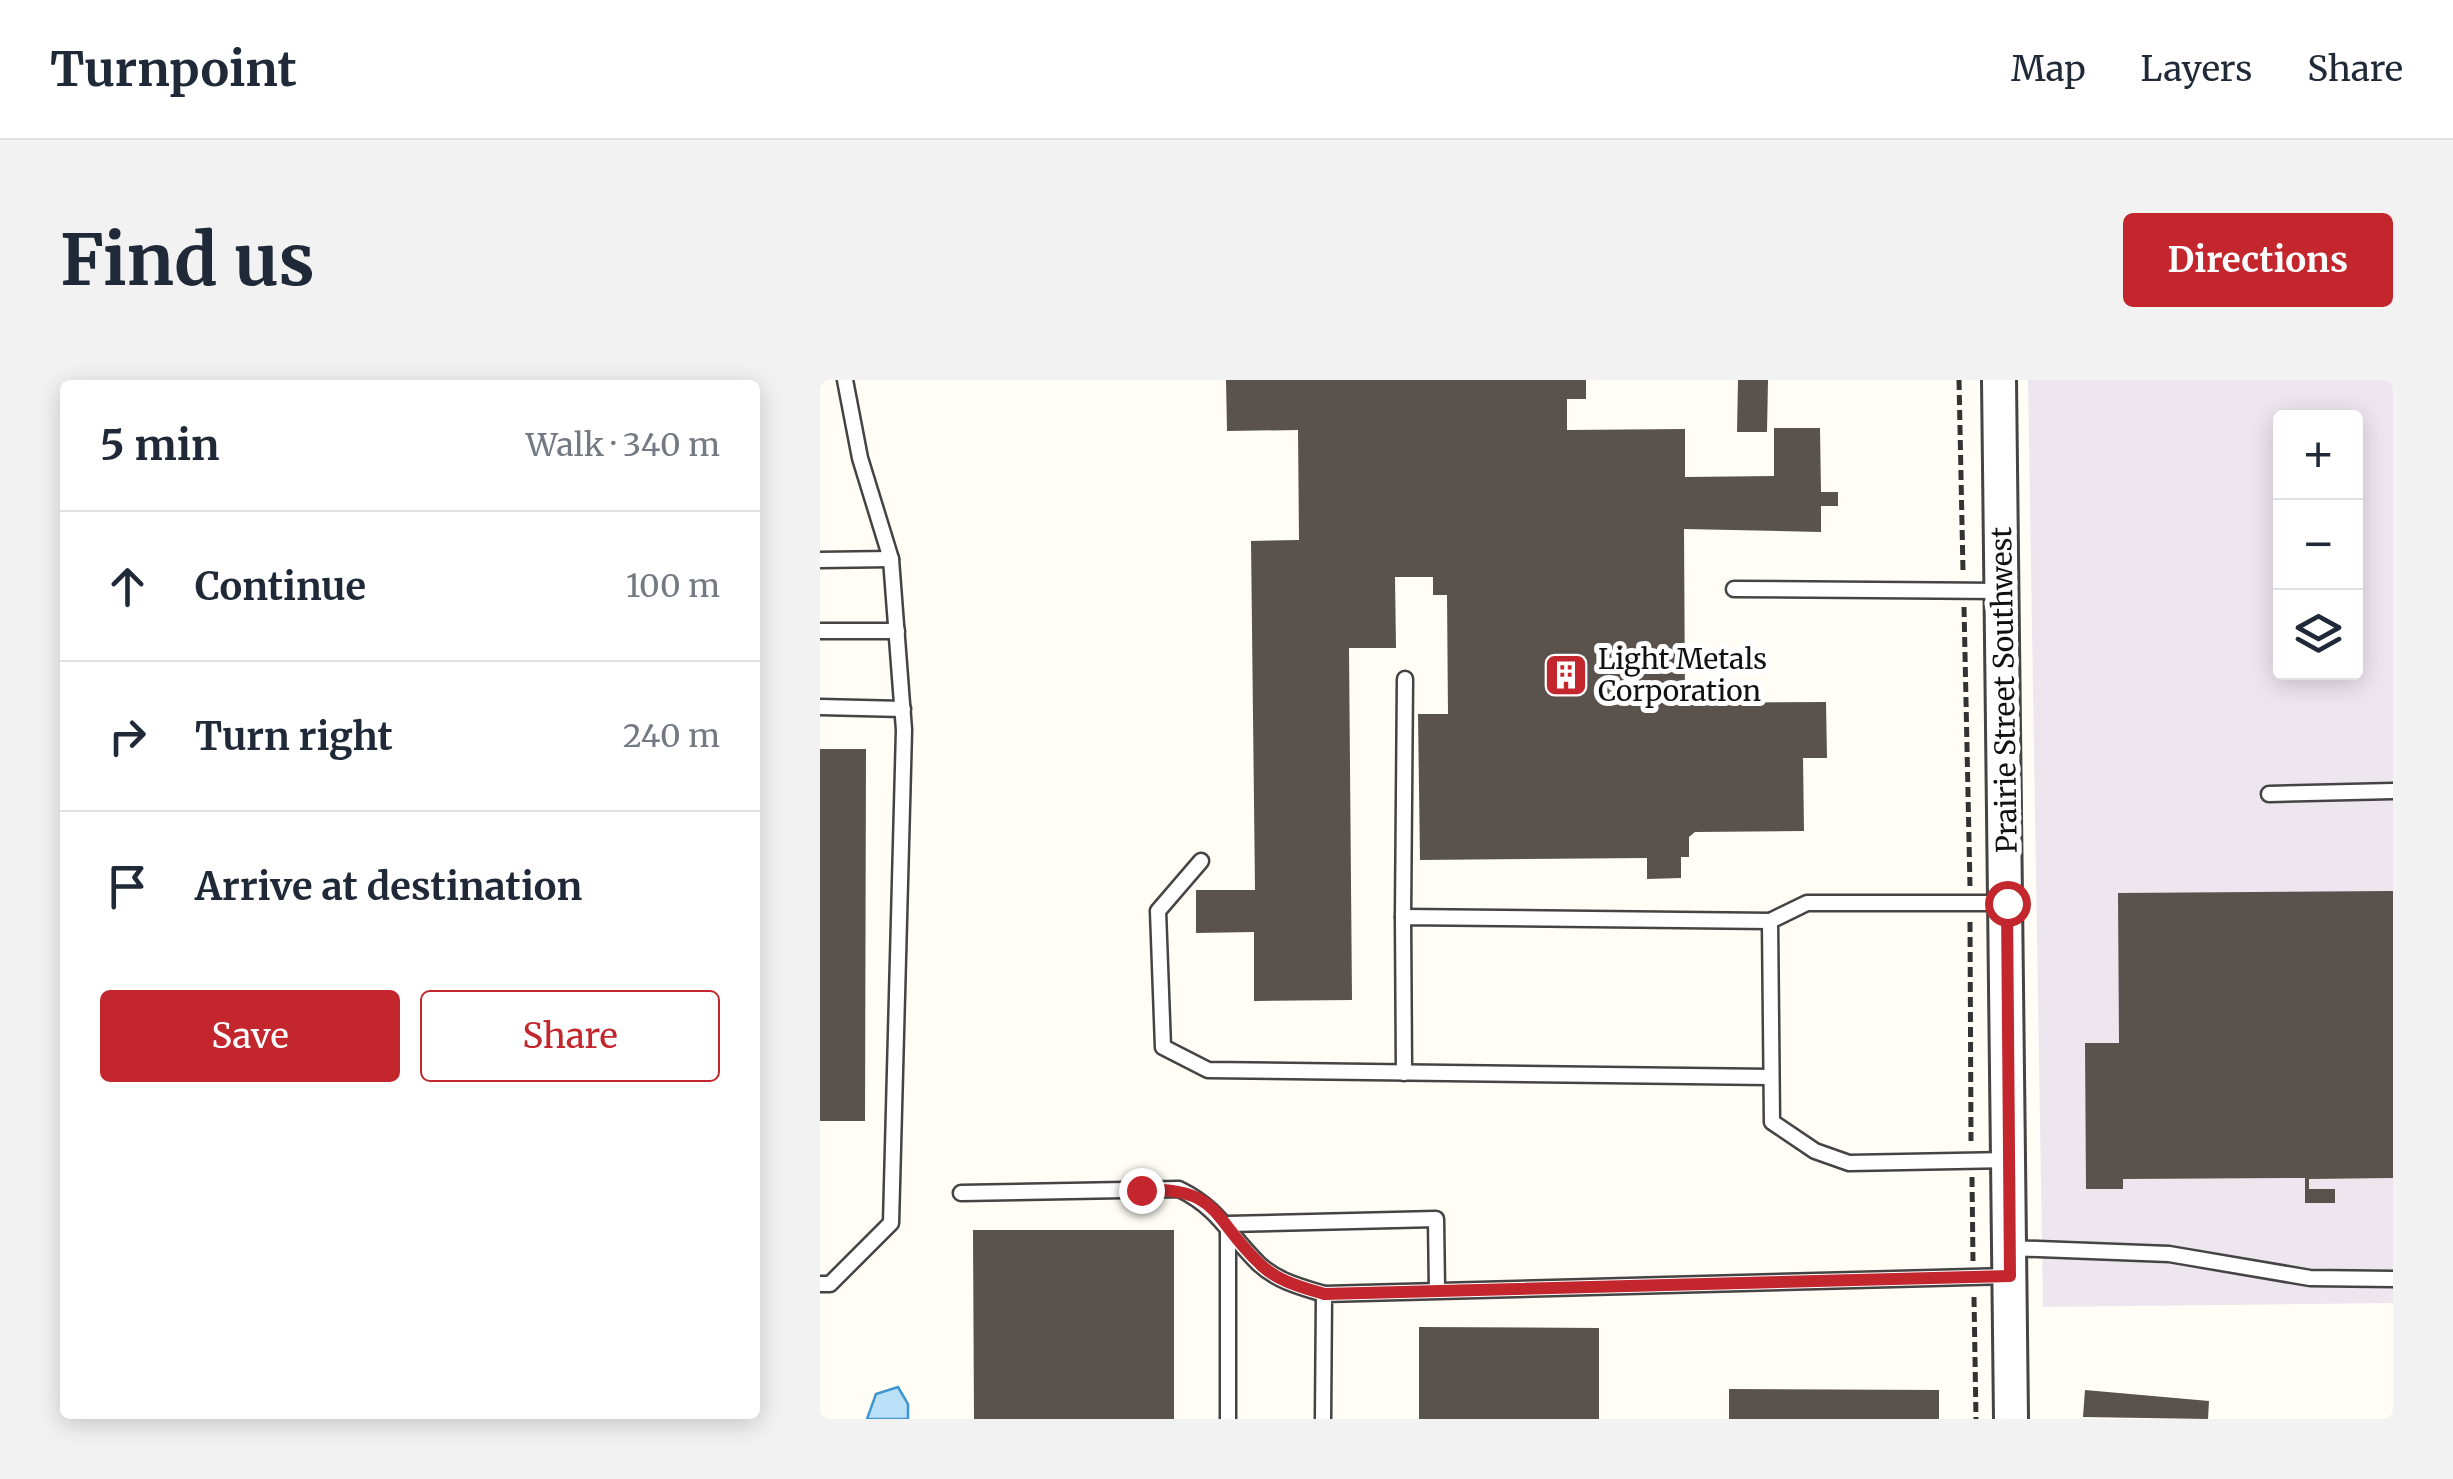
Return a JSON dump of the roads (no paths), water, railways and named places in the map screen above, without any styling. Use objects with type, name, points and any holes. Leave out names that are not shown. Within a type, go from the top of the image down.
[{"type":"street","name":"Prairie Street Southwest","points":[[2000,380],[2011,1419]]},
{"type":"lane","points":[[820,1284],[830,1284],[892,1223],[902,709],[891,559],[860,458],[845,380]]},
{"type":"lane","points":[[820,560],[891,559]]},
{"type":"lane","points":[[1734,589],[2002,591]]},
{"type":"lane","points":[[820,631],[897,631]]},
{"type":"lane","points":[[1404,679],[1404,1073]]},
{"type":"lane","points":[[820,707],[902,709]]},
{"type":"lane","points":[[2269,794],[2393,792]]},
{"type":"lane","points":[[1201,861],[1158,911],[1164,1047],[1208,1070],[1770,1077]]},
{"type":"lane","points":[[1403,917],[1770,921],[1807,903],[2007,903]]},
{"type":"lane","points":[[1770,921],[1772,1122],[1815,1151],[1849,1163],[2009,1160]]},
{"type":"lane","points":[[961,1193],[1179,1189],[1207,1202],[1260,1265],[1286,1282],[1324,1294],[2169,1254],[2310,1278],[2393,1279]]},
{"type":"lane","points":[[1228,1224],[1436,1219],[1438,1290]]},
{"type":"lane","points":[[1228,1224],[1228,1419]]},
{"type":"lane","points":[[1323,1419],[1324,1294]]},
{"type":"water","points":[[898,1387],[908,1404],[908,1419],[867,1419],[876,1394]]},
{"type":"place","name":"Light Metals Corporation","points":[[1566,675]]}]
